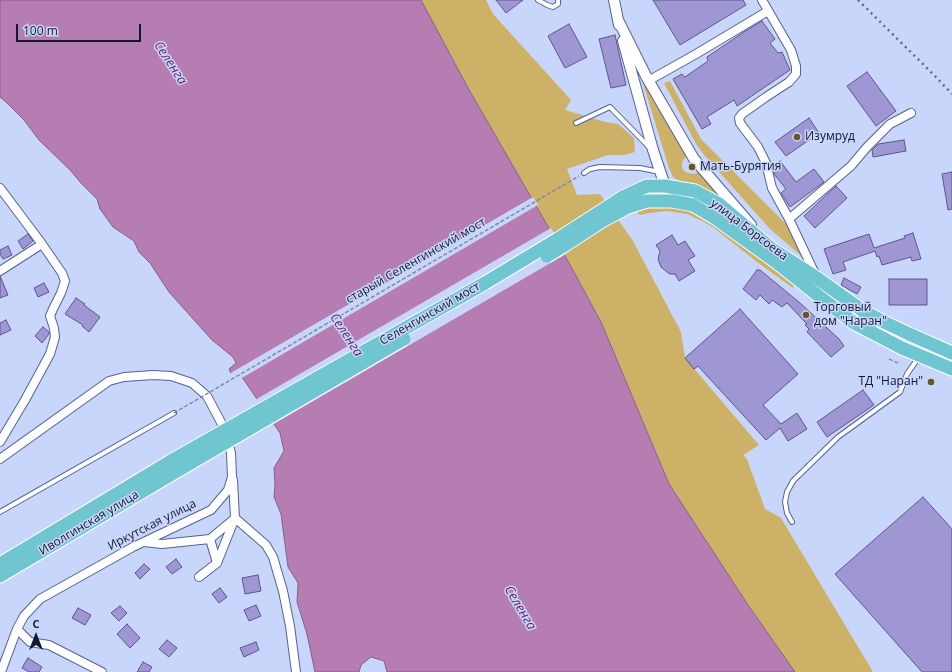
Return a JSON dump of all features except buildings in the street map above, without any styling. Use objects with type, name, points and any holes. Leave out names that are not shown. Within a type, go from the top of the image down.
[{"type":"main road","name":"улица Борсоева","points":[[625,202],[647,186],[665,186],[695,191],[719,204],[772,249],[817,278],[863,311],[908,334],[952,353]]},
{"type":"main road","name":"улица Борсоева","points":[[625,202],[672,201],[693,205],[715,218],[776,262],[854,323],[902,348],[952,369]]},
{"type":"main road","name":"Селенгинский мост","points":[[174,466],[335,380],[552,253],[602,221],[625,202]]},
{"type":"main road","name":"Иволгинская улица","points":[[0,564],[174,466]]},
{"type":"main road","name":"Иволгинская улица","points":[[0,576],[174,466]]},
{"type":"street","points":[[614,0],[652,150],[672,201]]},
{"type":"street","points":[[762,0],[790,50],[796,66],[796,74],[789,82],[742,114],[739,118],[740,123],[758,148],[766,163],[772,188],[789,219],[817,278]]},
{"type":"street","points":[[648,81],[768,11]]},
{"type":"street","points":[[618,20],[648,81],[694,159],[772,249]]},
{"type":"street","points":[[789,219],[852,166],[867,146],[890,124],[911,113]]},
{"type":"street","points":[[647,186],[656,179],[660,172]]},
{"type":"street","points":[[0,188],[62,272],[65,281],[50,316],[55,337],[50,354],[0,442]]},
{"type":"street","points":[[0,271],[42,244]]},
{"type":"street","name":"Иркутская улица","points":[[0,459],[109,381],[124,377],[171,376],[192,383],[207,396],[224,428],[231,453],[232,477],[228,490],[211,510],[144,542],[40,599],[24,616],[17,629],[1,672]]},
{"type":"street","points":[[199,577],[217,563],[235,518],[232,477]]},
{"type":"street","points":[[144,542],[162,544],[210,539],[235,518]]},
{"type":"street","points":[[235,518],[266,545],[273,557],[283,591],[290,626],[296,672]]},
{"type":"street","points":[[210,539],[217,563]]},
{"type":"street","points":[[17,629],[30,642],[48,645],[102,672]]},
{"type":"lane","points":[[538,0],[553,7],[558,4],[558,0]]},
{"type":"lane","points":[[576,123],[610,107],[652,150]]},
{"type":"lane","points":[[584,173],[590,169],[600,167],[640,168],[660,172]]},
{"type":"lane","points":[[792,522],[787,513],[784,502],[787,492],[793,482],[838,437],[900,392],[908,374],[920,356]]},
{"type":"lane","points":[[0,512],[174,413]]},
{"type":"path","name":"старый Селенгинский мост","points":[[174,413],[584,173]]},
{"type":"path","points":[[889,359],[900,364]]},
{"type":"shaded area","points":[[421,0],[486,0],[493,14],[571,100],[565,110],[605,122],[618,124],[634,138],[635,152],[624,155],[608,155],[567,169],[577,195],[600,194],[633,241],[681,332],[685,358],[759,445],[743,455],[747,459],[765,509],[781,518],[873,672],[795,672],[748,605],[669,484],[601,322],[569,263],[468,88]]},
{"type":"shaded area","points":[[638,67],[690,153],[682,163],[682,168],[684,171],[694,174],[703,170],[739,211],[694,185],[681,182],[673,177]]},
{"type":"shaded area","points":[[670,81],[701,139],[796,234],[805,259],[770,229],[705,156],[696,144],[664,83]]},
{"type":"shaded area","points":[[659,205],[688,208],[706,215],[795,284],[793,288],[704,222],[687,214],[667,211],[641,215],[638,214],[638,211],[647,207]]},
{"type":"water","name":"Селенга","points":[[0,0],[421,0],[468,88],[569,263],[601,322],[669,484],[748,605],[795,672],[387,672],[384,661],[371,657],[361,665],[359,672],[315,672],[307,634],[297,602],[298,583],[288,567],[281,514],[274,497],[274,468],[284,451],[280,433],[242,377],[233,378],[229,369],[236,363],[233,357],[212,340],[169,292],[150,263],[139,252],[134,241],[113,227],[100,209],[97,199],[39,140],[24,120],[0,97]]},
{"type":"pier","points":[[533,197],[538,205],[240,379],[233,380],[229,374]]},
{"type":"pier","points":[[551,228],[566,254],[272,425],[255,400]]},
{"type":"railway","points":[[858,0],[952,94]]},
{"type":"place","name":"Изумруд","points":[[797,137]]},
{"type":"place","name":"Мать-Бурятия","points":[[692,167]]},
{"type":"place","name":"Торговый дом \"Наран\"","points":[[806,315]]},
{"type":"place","name":"ТД \"Наран\"","points":[[931,382]]}]
